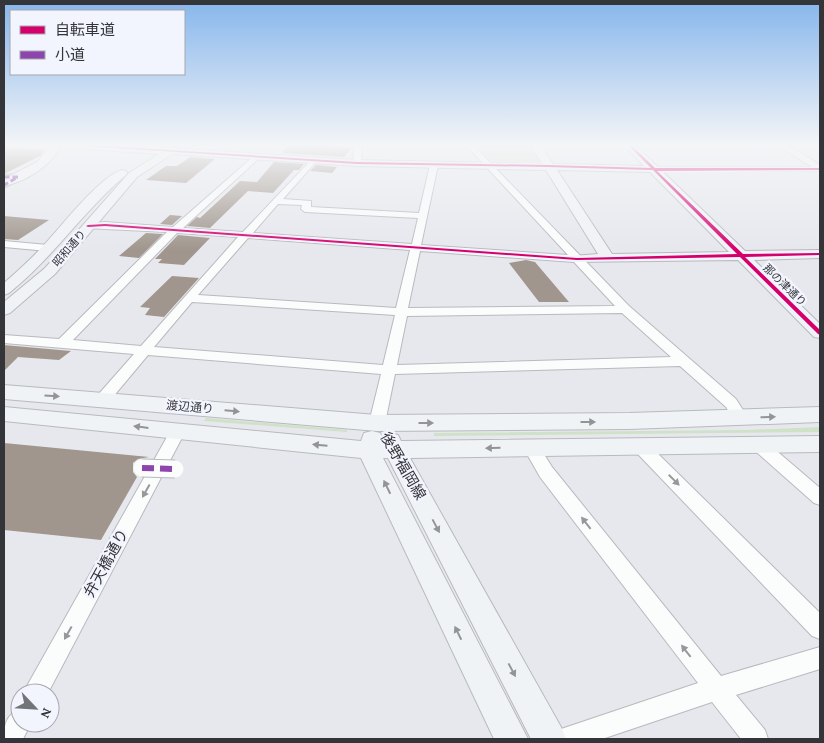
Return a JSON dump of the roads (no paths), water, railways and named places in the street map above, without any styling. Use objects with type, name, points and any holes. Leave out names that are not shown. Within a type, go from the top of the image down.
[{"type":"street","name":"昭和通り","points":[[4,290],[22,276],[114,181]]},
{"type":"street","name":"昭和通り","points":[[4,310],[50,271],[129,181]]},
{"type":"street","points":[[62,344],[226,181]]},
{"type":"street","points":[[102,400],[189,298],[295,181]]},
{"type":"street","points":[[431,181],[377,424],[629,422],[820,415]]},
{"type":"street","points":[[502,181],[625,309],[732,402],[740,418]]},
{"type":"street","points":[[558,181],[607,257]]},
{"type":"street","name":"那の津通り","points":[[665,181],[820,333]]},
{"type":"street","points":[[277,201],[308,203],[305,209],[423,216]]},
{"type":"street","points":[[88,226],[105,225],[247,234],[577,259],[820,254]]},
{"type":"street","points":[[4,244],[48,248]]},
{"type":"street","points":[[189,298],[403,312],[625,309]]},
{"type":"street","points":[[4,339],[390,370],[685,361]]},
{"type":"street","name":"渡辺通り","points":[[4,392],[377,424]]},
{"type":"street","name":"渡辺通り","points":[[4,414],[368,450]]},
{"type":"street","name":"後野福岡線","points":[[377,424],[396,450],[549,739]]},
{"type":"street","name":"後野福岡線","points":[[377,424],[368,450],[511,739]]},
{"type":"street","name":"弁天橋通り","points":[[40,683],[177,432]]},
{"type":"street","points":[[368,450],[820,444]]},
{"type":"street","points":[[639,445],[820,628]]},
{"type":"street","points":[[759,445],[820,498]]},
{"type":"street","points":[[530,447],[546,472],[756,739]]},
{"type":"street","points":[[142,468],[176,470]]},
{"type":"street","points":[[567,739],[716,689],[820,658]]},
{"type":"tunnel","points":[[4,185],[12,181]]}]
